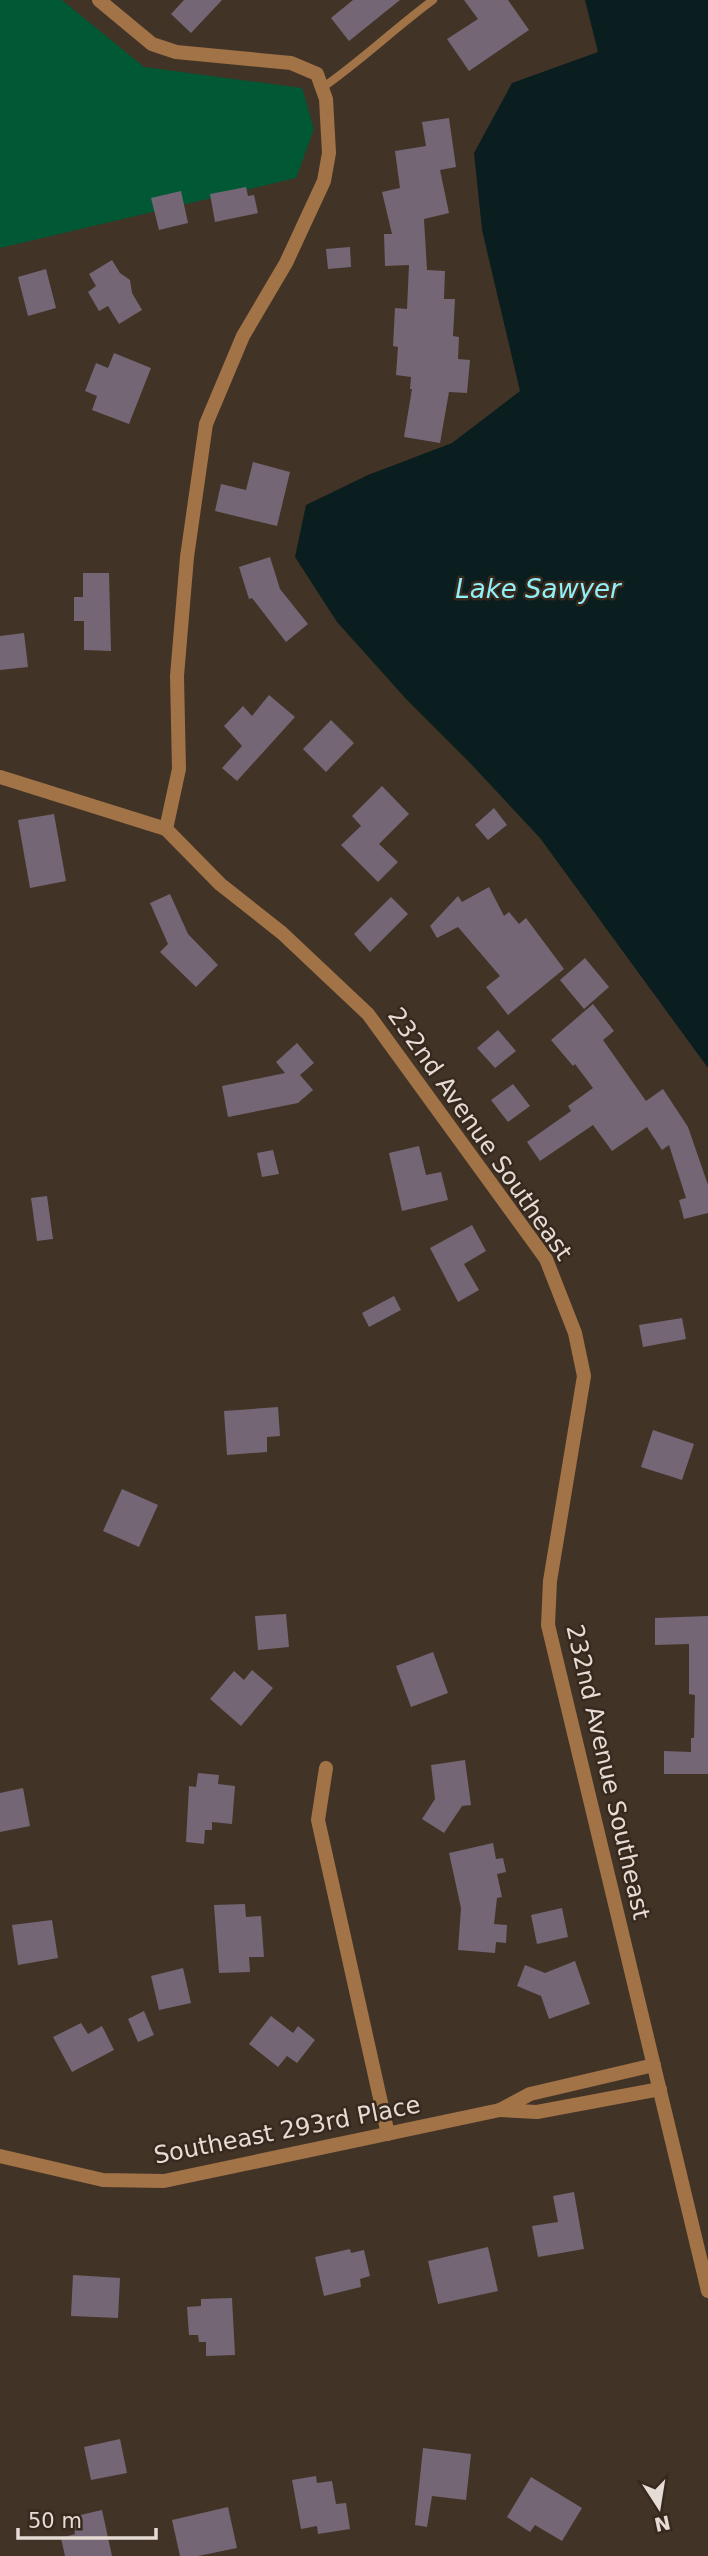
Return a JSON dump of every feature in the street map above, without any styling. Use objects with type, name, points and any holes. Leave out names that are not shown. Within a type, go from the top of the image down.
[{"type":"street","points":[[0,776],[166,829],[179,769],[177,676],[187,557],[206,424],[243,336],[286,263],[324,181],[329,153],[326,99],[317,74],[292,63],[176,52],[152,44],[100,0]]},
{"type":"street","name":"232nd Avenue Southeast","points":[[166,829],[220,884],[282,933],[368,1014],[538,1248],[559,1290],[575,1332],[584,1376],[550,1581],[548,1625],[654,2065],[704,2249],[708,2291]]},
{"type":"street","points":[[326,1768],[318,1821],[388,2134]]},
{"type":"street","name":"Southeast 293rd Place","points":[[500,2110],[530,2094],[654,2065]]},
{"type":"street","name":"Southeast 293rd Place","points":[[0,2156],[103,2180],[164,2181],[500,2110],[537,2112],[660,2089]]},
{"type":"lane","points":[[322,88],[347,71],[368,50],[432,0]]},
{"type":"green space","points":[[0,0],[62,0],[144,67],[302,88],[314,129],[296,178],[0,248]]},
{"type":"water","name":"Lake Sawyer","points":[[585,0],[708,0],[708,1068],[540,838],[407,700],[337,622],[295,557],[306,505],[368,475],[452,443],[520,391],[482,230],[474,153],[512,83],[598,52]]},
{"type":"building","points":[[184,0],[222,0],[191,33],[171,14]]},
{"type":"building","points":[[353,0],[400,0],[349,41],[331,18]]},
{"type":"building","points":[[464,0],[508,0],[529,30],[469,71],[447,39],[478,19]]},
{"type":"building","points":[[449,118],[456,167],[440,170],[449,213],[424,219],[427,270],[445,271],[444,299],[455,299],[453,336],[459,337],[458,359],[470,360],[467,393],[449,392],[440,443],[404,437],[412,389],[411,377],[396,375],[398,347],[393,346],[395,308],[407,309],[409,265],[385,266],[384,234],[392,234],[382,192],[400,188],[395,151],[426,146],[422,122]]},
{"type":"building","points":[[246,187],[248,196],[254,195],[258,213],[215,222],[210,194]]},
{"type":"building","points":[[181,191],[188,223],[159,230],[151,198]]},
{"type":"building","points":[[350,247],[351,267],[328,269],[326,249]]},
{"type":"building","points":[[112,260],[120,273],[130,280],[132,293],[142,310],[119,324],[108,306],[99,311],[88,292],[96,286],[89,274]]},
{"type":"building","points":[[46,269],[56,308],[28,316],[18,277]]},
{"type":"building","points":[[114,353],[151,368],[129,424],[92,410],[97,396],[85,391],[96,363],[108,368]]},
{"type":"building","points":[[253,462],[290,472],[277,526],[215,511],[221,484],[246,490]]},
{"type":"building","points":[[270,557],[280,589],[308,624],[286,642],[252,598],[249,599],[239,567]]},
{"type":"building","points":[[83,573],[109,573],[111,651],[84,650],[84,621],[74,621],[74,597],[83,597]]},
{"type":"building","points":[[24,633],[28,667],[0,670],[0,636]]},
{"type":"building","points":[[269,695],[295,717],[237,781],[222,768],[242,746],[224,726],[243,706],[252,716]]},
{"type":"building","points":[[331,720],[354,743],[326,772],[303,749]]},
{"type":"building","points":[[382,786],[409,814],[379,844],[398,862],[378,882],[341,845],[361,826],[352,816]]},
{"type":"building","points":[[494,808],[507,825],[488,840],[475,825]]},
{"type":"building","points":[[54,814],[66,881],[30,888],[18,820]]},
{"type":"building","points":[[489,887],[504,916],[509,912],[519,924],[526,918],[564,969],[508,1015],[486,987],[500,976],[458,927],[437,938],[430,926],[458,896],[462,902]]},
{"type":"building","points":[[170,894],[188,934],[218,965],[196,987],[160,952],[168,944],[150,903]]},
{"type":"building","points":[[391,897],[408,914],[370,952],[354,934]]},
{"type":"building","points":[[585,958],[609,987],[584,1009],[560,980]]},
{"type":"building","points":[[593,1004],[614,1031],[603,1040],[646,1101],[663,1089],[688,1127],[708,1185],[708,1213],[684,1219],[679,1200],[686,1198],[669,1145],[662,1150],[647,1127],[612,1151],[593,1125],[540,1161],[527,1142],[571,1111],[568,1106],[593,1088],[575,1064],[573,1066],[551,1040]]},
{"type":"building","points":[[498,1030],[516,1051],[495,1068],[477,1048]]},
{"type":"building","points":[[297,1043],[314,1063],[300,1075],[313,1090],[298,1103],[228,1117],[222,1086],[285,1073],[276,1062]]},
{"type":"building","points":[[513,1084],[530,1106],[508,1122],[491,1100]]},
{"type":"building","points":[[419,1146],[426,1175],[441,1172],[448,1200],[402,1211],[389,1153]]},
{"type":"building","points":[[273,1150],[279,1174],[262,1177],[257,1153]]},
{"type":"building","points":[[47,1196],[53,1239],[37,1241],[31,1198]]},
{"type":"building","points":[[472,1225],[486,1251],[464,1264],[479,1290],[458,1302],[430,1248]]},
{"type":"building","points":[[394,1296],[401,1310],[369,1327],[362,1313]]},
{"type":"building","points":[[682,1318],[686,1339],[643,1347],[639,1325]]},
{"type":"building","points":[[278,1407],[280,1436],[267,1437],[267,1452],[227,1455],[224,1411]]},
{"type":"building","points":[[653,1430],[694,1444],[682,1480],[641,1467]]},
{"type":"building","points":[[122,1489],[158,1505],[139,1547],[103,1531]]},
{"type":"building","points":[[286,1614],[289,1647],[258,1650],[255,1616]]},
{"type":"building","points":[[708,1616],[708,1774],[664,1774],[664,1751],[691,1752],[695,1695],[689,1694],[689,1644],[655,1645],[655,1618]]},
{"type":"building","points":[[433,1652],[448,1693],[411,1707],[396,1666]]},
{"type":"building","points":[[252,1670],[273,1688],[241,1726],[210,1699],[234,1671],[244,1680]]},
{"type":"building","points":[[465,1760],[471,1805],[462,1806],[444,1833],[422,1819],[435,1799],[431,1765]]},
{"type":"building","points":[[198,1773],[219,1775],[218,1784],[235,1786],[232,1824],[212,1822],[212,1830],[205,1830],[204,1844],[186,1842],[189,1786],[196,1787]]},
{"type":"building","points":[[23,1788],[30,1826],[0,1832],[0,1793]]},
{"type":"building","points":[[493,1843],[496,1859],[503,1858],[506,1872],[497,1874],[502,1897],[497,1898],[494,1924],[507,1925],[506,1943],[496,1942],[495,1953],[458,1950],[461,1908],[449,1853]]},
{"type":"building","points":[[245,1904],[246,1917],[261,1916],[264,1957],[249,1957],[250,1972],[219,1973],[214,1905]]},
{"type":"building","points":[[562,1908],[568,1937],[537,1944],[531,1915]]},
{"type":"building","points":[[52,1920],[58,1958],[18,1965],[12,1925]]},
{"type":"building","points":[[575,1961],[590,2004],[549,2019],[541,1996],[517,1986],[525,1965],[545,1973]]},
{"type":"building","points":[[183,1968],[191,2003],[159,2010],[151,1976]]},
{"type":"building","points":[[144,2011],[154,2035],[138,2042],[128,2019]]},
{"type":"building","points":[[271,2016],[293,2033],[298,2026],[315,2040],[297,2063],[287,2056],[278,2067],[249,2044]]},
{"type":"building","points":[[81,2023],[88,2034],[102,2026],[114,2050],[72,2072],[53,2037]]},
{"type":"building","points":[[574,2192],[584,2249],[538,2257],[532,2226],[558,2222],[553,2196]]},
{"type":"building","points":[[488,2247],[498,2291],[438,2304],[428,2261]]},
{"type":"building","points":[[350,2249],[351,2253],[364,2250],[370,2276],[360,2279],[361,2287],[324,2296],[315,2257]]},
{"type":"building","points":[[73,2275],[120,2278],[118,2318],[71,2316]]},
{"type":"building","points":[[232,2298],[235,2355],[206,2356],[206,2342],[199,2342],[198,2335],[189,2335],[187,2307],[201,2306],[201,2299]]},
{"type":"building","points":[[120,2439],[127,2473],[91,2480],[84,2447]]},
{"type":"building","points":[[423,2448],[471,2454],[466,2500],[432,2496],[427,2527],[415,2525]]},
{"type":"building","points":[[316,2476],[317,2483],[332,2481],[336,2504],[346,2503],[350,2529],[318,2534],[317,2526],[301,2529],[292,2480]]},
{"type":"building","points":[[531,2477],[582,2508],[562,2541],[535,2525],[530,2532],[507,2517]]},
{"type":"building","points":[[228,2507],[237,2548],[198,2556],[180,2556],[172,2520]]},
{"type":"building","points":[[102,2510],[112,2556],[65,2556],[61,2538],[75,2534],[72,2517]]}]
